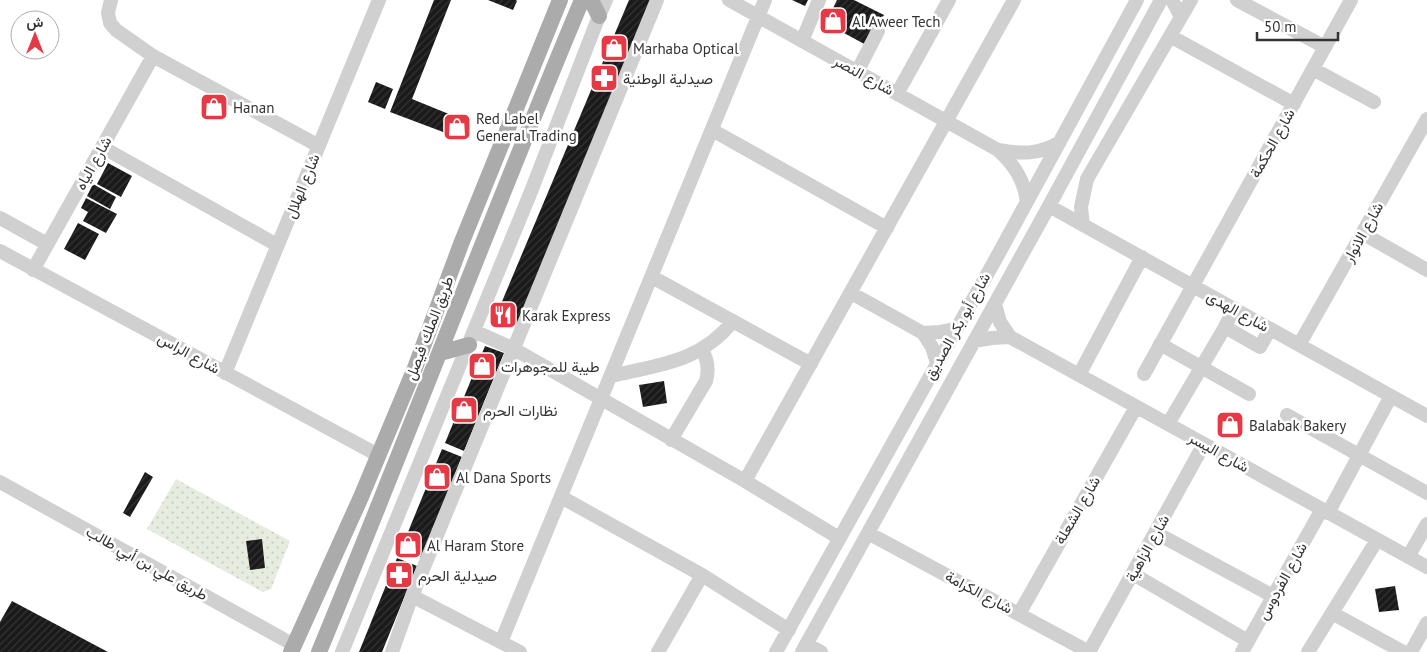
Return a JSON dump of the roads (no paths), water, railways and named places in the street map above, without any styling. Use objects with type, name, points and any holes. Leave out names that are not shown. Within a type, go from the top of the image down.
[{"type":"main road","name":"طريق الملك فيصل","points":[[292,648],[361,497],[415,368],[461,244],[560,0]]},
{"type":"main road","name":"طريق الملك فيصل","points":[[319,652],[582,0]]},
{"type":"main road","points":[[592,0],[599,16]]},
{"type":"main road","points":[[440,354],[472,338]]},
{"type":"main road","points":[[326,634],[342,578],[386,465],[385,460],[378,455]]},
{"type":"street","points":[[111,0],[108,13],[113,27],[153,56],[319,146]]},
{"type":"street","name":"شارع الهلال","points":[[225,373],[379,0]]},
{"type":"street","points":[[342,652],[472,338],[606,0]]},
{"type":"street","points":[[392,652],[412,596],[657,0]]},
{"type":"street","name":"شارع النصر","points":[[730,0],[998,150],[1020,176],[1026,192],[1027,202]]},
{"type":"street","points":[[501,642],[765,0]]},
{"type":"street","points":[[802,40],[819,0]]},
{"type":"street","points":[[897,94],[949,0]]},
{"type":"street","points":[[745,481],[1014,0]]},
{"type":"street","name":"شارع أبو بكر الصديق","points":[[776,652],[1027,202],[1137,0]]},
{"type":"street","name":"شارع أبو بكر الصديق","points":[[804,648],[1049,206],[1160,0]]},
{"type":"street","points":[[1172,0],[1182,17]]},
{"type":"street","points":[[1083,225],[1081,206],[1084,188],[1092,171],[1191,0]]},
{"type":"street","points":[[1237,0],[1325,47]]},
{"type":"street","name":"شارع الحكمة","points":[[1144,374],[1351,0]]},
{"type":"street","points":[[857,72],[878,31]]},
{"type":"street","points":[[1170,36],[1294,104]]},
{"type":"street","name":"شارع الياه","points":[[33,270],[153,56]]},
{"type":"street","points":[[1313,69],[1374,102]]},
{"type":"street","points":[[1095,122],[1123,118]]},
{"type":"street","name":"شارع الانوار","points":[[1300,345],[1427,118]]},
{"type":"street","points":[[712,130],[888,228]]},
{"type":"street","name":"شارع النصر","points":[[998,150],[1024,154],[1034,153],[1043,151],[1060,142]]},
{"type":"street","points":[[102,147],[277,246]]},
{"type":"street","name":"شارع الهدى","points":[[1049,206],[1427,416]]},
{"type":"street","points":[[0,218],[48,244]]},
{"type":"street","points":[[1362,233],[1427,270]]},
{"type":"street","name":"شارع الراس","points":[[0,251],[378,455]]},
{"type":"street","points":[[1079,375],[1142,258]]},
{"type":"street","points":[[652,277],[811,364]]},
{"type":"street","points":[[850,293],[923,333],[932,347],[937,363]]},
{"type":"street","points":[[995,304],[1000,322],[1010,337]]},
{"type":"street","points":[[1168,424],[1225,327],[1234,308]]},
{"type":"street","points":[[611,376],[673,362],[702,350],[719,337],[732,321]]},
{"type":"street","points":[[1225,327],[1260,347],[1270,329]]},
{"type":"street","points":[[923,333],[940,332],[956,328]]},
{"type":"street","points":[[974,341],[1010,337]]},
{"type":"street","name":"شارع اليسر","points":[[1010,337],[1427,567]]},
{"type":"street","points":[[472,338],[514,349],[745,481],[839,538]]},
{"type":"street","points":[[1160,344],[1249,394]]},
{"type":"street","points":[[671,440],[706,382],[708,363],[702,350]]},
{"type":"street","name":"شارع الفردوس","points":[[1245,646],[1273,596],[1359,455],[1391,396]]},
{"type":"street","name":"شارع الشعلة","points":[[1019,614],[1136,407]]},
{"type":"street","points":[[1287,415],[1427,493]]},
{"type":"street","name":"شارع الزاهية","points":[[1089,652],[1204,444]]},
{"type":"street","name":"طريق علي بن أبي طالب","points":[[0,482],[292,648]]},
{"type":"street","points":[[561,496],[702,575],[789,630]]},
{"type":"street","points":[[1408,557],[1427,524]]},
{"type":"street","name":"شارع الكرامة","points":[[868,533],[1089,652]]},
{"type":"street","points":[[1156,533],[1273,596]]},
{"type":"street","points":[[1308,652],[1377,540]]},
{"type":"street","points":[[1133,574],[1245,646]]},
{"type":"street","points":[[658,652],[702,575]]},
{"type":"street","points":[[412,596],[520,652]]},
{"type":"street","points":[[1332,613],[1403,652]]},
{"type":"street","points":[[1410,652],[1427,623]]},
{"type":"street","points":[[804,648],[821,652]]},
{"type":"place","name":"Al Aweer Tech","points":[[833,21]]},
{"type":"place","name":"Marhaba Optical","points":[[614,48]]},
{"type":"place","name":"صيدلية الوطنية","points":[[604,78]]},
{"type":"place","name":"Hanan","points":[[214,107]]},
{"type":"place","name":"Red Label General Trading","points":[[457,127]]},
{"type":"place","name":"Karak Express","points":[[503,315]]},
{"type":"place","name":"طيبة للمجوهرات","points":[[482,366]]},
{"type":"place","name":"نظارات الحرم","points":[[464,410]]},
{"type":"place","name":"Balabak Bakery","points":[[1230,425]]},
{"type":"place","name":"Al Dana Sports","points":[[437,477]]},
{"type":"place","name":"Al Haram Store","points":[[408,545]]},
{"type":"place","name":"صيدلية الحرم","points":[[399,575]]}]
